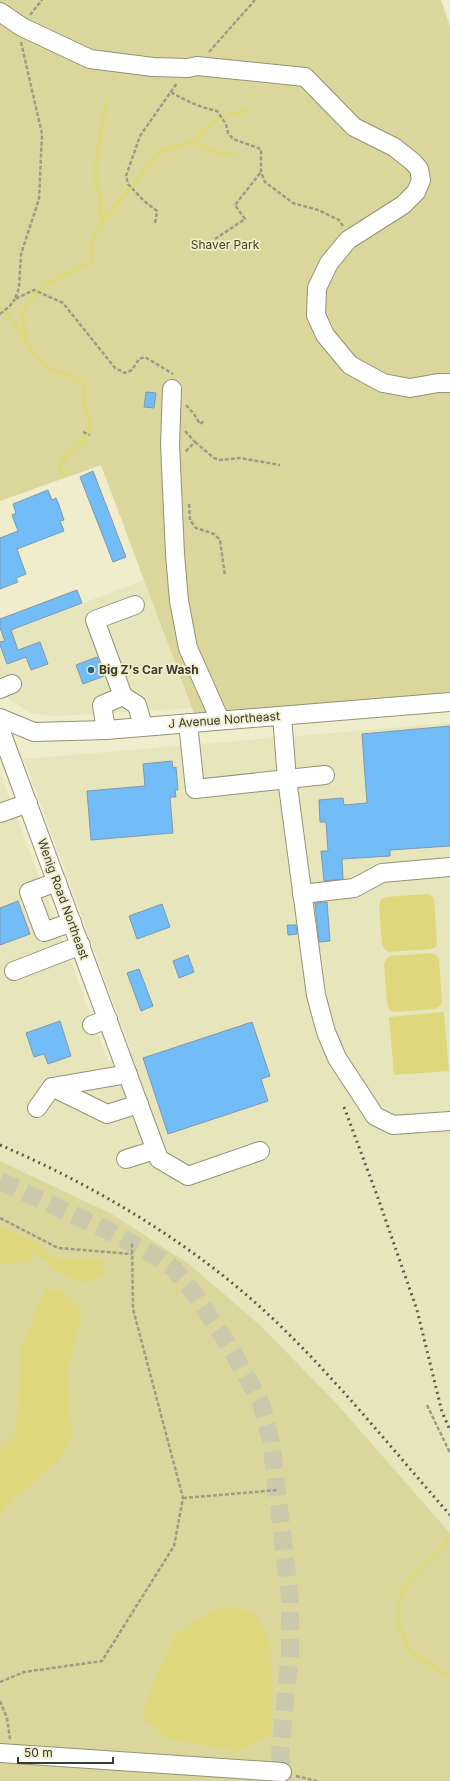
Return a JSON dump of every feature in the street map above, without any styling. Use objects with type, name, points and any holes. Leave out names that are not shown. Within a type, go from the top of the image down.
[{"type":"street","points":[[0,12],[23,27],[90,59],[153,67],[192,67],[305,77],[354,127],[394,147],[413,162],[419,169],[421,180],[416,192],[403,205],[352,238],[328,263],[317,288],[316,315],[326,334],[350,365],[383,383],[410,388],[438,383],[450,383]]},
{"type":"street","points":[[172,389],[170,444],[175,554],[179,600],[188,648],[220,720]]},
{"type":"street","points":[[134,605],[95,620],[123,696],[137,705],[143,726]]},
{"type":"street","points":[[106,730],[102,705],[123,696]]},
{"type":"street","name":"J Avenue Northeast","points":[[0,718],[34,732],[106,730],[450,702]]},
{"type":"street","points":[[282,716],[287,779],[316,995],[326,1032],[341,1065],[375,1116],[393,1125],[450,1121]]},
{"type":"street","points":[[188,723],[194,789],[325,776]]},
{"type":"street","name":"Wenig Road Northeast","points":[[0,729],[81,946],[100,1022],[127,1071],[155,1150]]},
{"type":"street","points":[[0,813],[28,803]]},
{"type":"street","points":[[302,894],[354,888],[382,873],[450,867]]},
{"type":"street","points":[[57,882],[29,892],[44,932],[72,922]]},
{"type":"street","points":[[14,971],[81,946]]},
{"type":"street","points":[[37,1108],[52,1087],[127,1071]]},
{"type":"street","points":[[52,1087],[107,1114],[139,1104]]},
{"type":"street","points":[[126,1159],[155,1150],[159,1159],[188,1176],[260,1151]]},
{"type":"street","points":[[6,1753],[282,1772]]},
{"type":"path","points":[[0,314],[9,307],[15,299],[19,288],[21,254],[39,199],[42,134],[21,44],[23,27],[33,10],[42,0]]},
{"type":"path","points":[[155,223],[157,211],[143,200],[128,184],[126,176],[140,136],[171,92],[192,67],[255,0]]},
{"type":"path","points":[[171,92],[187,102],[217,111],[226,124],[228,133],[233,139],[261,149],[262,172],[265,182],[293,203],[318,210],[339,220],[352,238]]},
{"type":"path","points":[[215,239],[245,219],[235,205],[262,172]]},
{"type":"path","points":[[15,299],[34,290],[63,303],[115,368],[125,373],[132,370],[139,359],[145,357],[172,389],[181,403],[188,406],[200,424],[204,421]]},
{"type":"path","points":[[184,430],[195,442],[214,458],[220,460],[240,458],[280,465]]},
{"type":"path","points":[[83,432],[90,435]]},
{"type":"path","points":[[182,456],[195,442]]},
{"type":"path","points":[[187,502],[190,507],[190,520],[196,528],[214,534],[220,540],[225,576]]},
{"type":"path","points":[[0,1218],[58,1248],[132,1254]]},
{"type":"path","points":[[0,1682],[24,1672],[102,1661],[174,1546],[183,1498],[133,1309],[132,1243]]},
{"type":"path","points":[[427,1405],[450,1453]]},
{"type":"path","points":[[183,1498],[278,1490]]},
{"type":"path","points":[[0,1701],[7,1718],[6,1753]]},
{"type":"path","points":[[282,1772],[317,1781]]},
{"type":"shaded area","points":[[144,580],[191,708],[57,716],[30,713],[10,700],[0,686],[0,635]]},
{"type":"shaded area","points":[[450,723],[450,1533],[337,1404],[110,1213],[0,1161],[0,772],[108,1061],[132,1053],[24,759]]},
{"type":"shaded area","points":[[427,894],[432,896],[434,899],[437,942],[436,947],[430,949],[389,952],[385,950],[382,945],[379,905],[381,899],[386,897]]},
{"type":"shaded area","points":[[432,953],[439,959],[442,1001],[440,1006],[435,1009],[394,1012],[389,1009],[387,1004],[384,964],[386,959],[390,956]]},
{"type":"shaded area","points":[[444,1012],[449,1071],[394,1075],[389,1017]]},
{"type":"shaded area","points":[[0,1226],[32,1239],[53,1258],[103,1260],[105,1274],[87,1283],[65,1277],[32,1251],[31,1262],[0,1263]]},
{"type":"shaded area","points":[[44,1290],[63,1290],[82,1312],[67,1374],[72,1436],[58,1461],[12,1500],[0,1515],[0,1448],[16,1433],[21,1348]]},
{"type":"shaded area","points":[[227,1607],[254,1614],[262,1625],[268,1639],[272,1672],[271,1735],[236,1751],[167,1739],[142,1718],[148,1696],[174,1636],[206,1613]]},
{"type":"green space","name":"Shaver Park","points":[[0,0],[441,0],[450,26],[450,702],[197,722],[101,465],[0,501]]},
{"type":"green space","points":[[0,1161],[110,1213],[189,1264],[262,1327],[337,1404],[450,1533],[450,1781],[0,1781]]},
{"type":"building","points":[[146,392],[156,393],[154,408],[144,407]]},
{"type":"building","points":[[93,471],[126,557],[113,562],[80,477]]},
{"type":"building","points":[[48,490],[52,500],[56,498],[59,505],[64,520],[60,521],[64,531],[17,549],[26,574],[16,578],[18,582],[0,589],[0,538],[18,531],[12,515],[16,513],[13,504]]},
{"type":"building","points":[[77,590],[82,603],[11,630],[18,650],[40,642],[48,664],[31,670],[26,657],[7,664],[0,645],[0,642],[5,641],[0,628],[0,619]]},
{"type":"building","name":"Big Z's Car Wash","points":[[97,657],[104,676],[83,684],[76,665]]},
{"type":"building","points":[[450,726],[450,846],[390,850],[390,856],[342,859],[343,879],[324,881],[321,851],[328,851],[326,822],[320,822],[319,800],[343,798],[344,805],[367,803],[362,734]]},
{"type":"building","points":[[172,761],[173,768],[176,767],[178,790],[175,790],[176,797],[170,797],[173,833],[91,840],[87,791],[145,786],[143,764]]},
{"type":"building","points":[[18,901],[30,934],[0,945],[0,908]]},
{"type":"building","points":[[327,902],[330,941],[319,942],[315,903]]},
{"type":"building","points":[[162,904],[170,927],[137,939],[129,916]]},
{"type":"building","points":[[287,925],[296,925],[297,934],[288,935]]},
{"type":"building","points":[[188,955],[194,972],[179,978],[173,961]]},
{"type":"building","points":[[139,969],[153,1006],[141,1011],[127,973]]},
{"type":"building","points":[[60,1021],[71,1056],[48,1064],[44,1054],[34,1057],[26,1033]]},
{"type":"building","points":[[252,1022],[270,1076],[261,1079],[268,1101],[168,1134],[143,1058]]},
{"type":"waterway","points":[[26,342],[22,311],[46,284],[91,262],[93,236],[101,224],[101,201],[96,185],[96,161],[106,103]]},
{"type":"waterway","points":[[101,223],[160,152],[169,148],[195,142],[212,123],[222,117],[246,111]]},
{"type":"waterway","points":[[195,142],[204,148],[219,154],[235,154]]},
{"type":"waterway","points":[[0,307],[13,322],[35,355],[49,369],[68,374],[76,378],[85,386],[84,404],[91,421],[83,442],[65,458],[59,469],[68,474]]},
{"type":"waterway","points":[[450,1535],[444,1547],[414,1575],[400,1596],[398,1624],[410,1652],[450,1677]]},
{"type":"tunnel","points":[[0,1181],[109,1231],[157,1257],[174,1269],[194,1293],[230,1347],[261,1403],[271,1441],[290,1599],[290,1654],[280,1753],[284,1781]]},
{"type":"railway","points":[[344,1107],[378,1198],[417,1310],[442,1412],[450,1430]]},
{"type":"railway","points":[[0,1145],[72,1179],[142,1219],[176,1241],[240,1290],[270,1316],[317,1363],[450,1515]]},
{"type":"place","name":"Big Z's Car Wash","points":[[91,670]]}]
